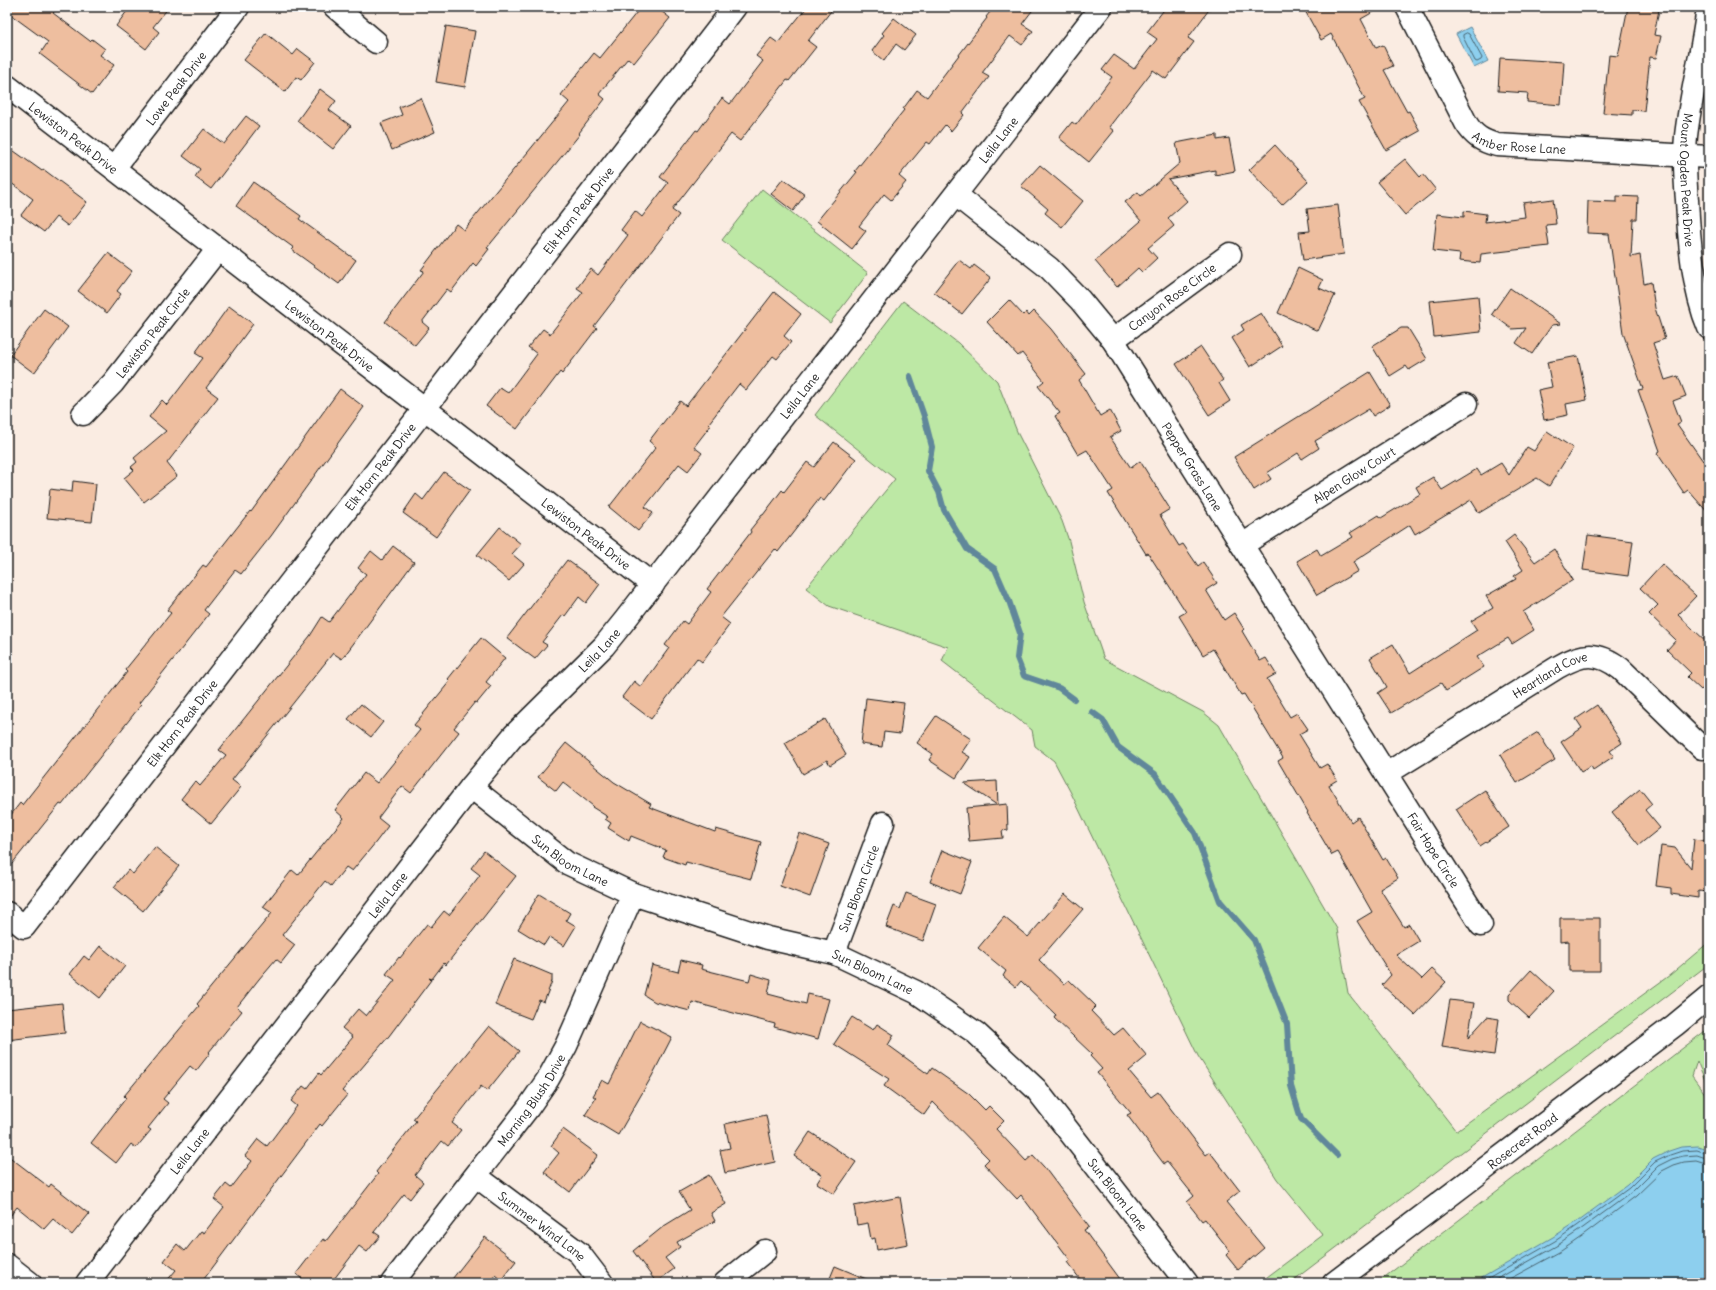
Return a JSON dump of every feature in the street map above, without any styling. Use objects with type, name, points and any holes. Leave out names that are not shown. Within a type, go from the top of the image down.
[{"type":"street","name":"Lowe Peak Drive","points":[[114,168],[238,7]]},
{"type":"street","points":[[335,7],[376,42]]},
{"type":"street","name":"Elk Horn Peak Drive","points":[[7,913],[24,927],[735,7]]},
{"type":"street","name":"Leila Lane","points":[[86,1283],[471,787],[514,735],[604,646],[1101,7]]},
{"type":"street","name":"Amber Rose Lane","points":[[1407,7],[1466,123],[1472,133],[1482,141],[1497,145],[1709,157]]},
{"type":"street","name":"Mount Ogden Peak Drive","points":[[1708,7],[1706,32],[1691,102],[1684,156],[1689,239],[1702,312],[1709,328]]},
{"type":"street","name":"Lewiston Peak Drive","points":[[7,86],[653,584]]},
{"type":"street","name":"Pepper Grass Lane","points":[[956,195],[1049,268],[1080,300],[1113,340],[1386,774]]},
{"type":"street","name":"Lewiston Peak Circle","points":[[83,414],[112,384],[218,249]]},
{"type":"street","name":"Canyon Rose Circle","points":[[1113,340],[1230,254]]},
{"type":"street","name":"Alpen Glow Court","points":[[1242,545],[1466,404]]},
{"type":"street","name":"Heartland Cove","points":[[1386,774],[1558,667],[1580,656],[1594,656],[1616,665],[1702,748]]},
{"type":"street","name":"Fair Hope Circle","points":[[1386,774],[1481,925]]},
{"type":"street","name":"Sun Bloom Lane","points":[[471,787],[567,863],[633,894],[768,938],[834,954],[916,992],[976,1033],[1036,1089],[1187,1283]]},
{"type":"street","name":"Sun Bloom Circle","points":[[834,954],[883,823]]},
{"type":"street","name":"Morning Blush Drive","points":[[392,1283],[528,1108],[558,1062],[633,894]]},
{"type":"street","name":"Rosecrest Road","points":[[1334,1283],[1675,1025],[1709,997]]},
{"type":"street","name":"Summer Wind Lane","points":[[476,1176],[579,1253],[602,1283]]},
{"type":"street","points":[[725,1283],[765,1252]]},
{"type":"street","points":[[7,1265],[30,1283]]},
{"type":"green space","points":[[762,189],[868,273],[830,323],[722,240]]},
{"type":"green space","points":[[903,301],[958,343],[997,381],[1018,434],[1062,521],[1069,541],[1084,602],[1104,659],[1203,712],[1219,725],[1337,929],[1348,993],[1456,1131],[1670,975],[1709,942],[1709,964],[1290,1283],[1259,1283],[1323,1235],[1277,1179],[1198,1056],[1071,793],[1054,761],[1035,746],[1032,730],[942,661],[948,647],[829,606],[806,588],[895,479],[815,415]]},
{"type":"green space","points":[[1709,1028],[1709,1090],[1697,1061],[1692,1076],[1709,1099],[1709,1283],[1377,1283]]},
{"type":"water","points":[[1470,27],[1488,61],[1474,68],[1456,34]]},
{"type":"water","points":[[1698,1146],[1709,1150],[1709,1283],[1473,1283],[1575,1223],[1627,1185],[1653,1159],[1681,1147]]},
{"type":"building","points":[[7,7],[58,7],[53,13],[90,41],[92,39],[105,49],[100,55],[114,65],[92,94],[40,54],[48,42],[7,12]]},
{"type":"building","points":[[130,7],[169,7],[153,27],[159,32],[146,49],[116,26]]},
{"type":"building","points":[[641,7],[656,7],[670,18],[634,63],[628,58],[599,94],[605,99],[579,133],[580,134],[487,248],[489,249],[476,266],[473,263],[451,292],[447,289],[422,322],[429,328],[415,345],[385,322],[424,271],[421,270],[456,224],[464,230],[569,102],[561,95],[594,53],[600,58]]},
{"type":"building","points":[[807,7],[834,7],[808,41],[816,47],[789,81],[787,80],[740,141],[731,134],[672,210],[679,215],[594,326],[597,328],[562,374],[560,372],[517,429],[486,406],[500,388],[508,393],[537,354],[528,347],[543,329],[550,334],[583,292],[577,288],[591,269],[598,275],[628,235],[621,230],[635,211],[642,217],[668,183],[660,177],[696,130],[698,131],[722,98],[730,104],[763,61],[756,56],[771,38],[778,43]]},
{"type":"building","points":[[994,7],[1035,7],[1022,24],[1033,31],[1022,45],[1010,36],[982,73],[989,77],[962,113],[964,115],[951,131],[945,125],[930,144],[927,142],[899,176],[906,182],[891,200],[884,194],[859,226],[866,231],[852,249],[817,221],[857,172],[855,171],[904,110],[903,109],[917,90],[927,97]]},
{"type":"building","points":[[1166,7],[1211,7],[1188,38],[1194,42],[1166,79],[1153,70],[1109,127],[1114,131],[1089,162],[1059,138],[1072,122],[1076,125],[1112,77],[1102,70],[1114,55],[1134,69],[1157,39],[1147,32]]},
{"type":"building","points":[[1303,7],[1382,7],[1361,19],[1376,48],[1383,45],[1393,66],[1384,70],[1407,112],[1409,111],[1420,131],[1386,150],[1359,102],[1365,99],[1331,34],[1321,40]]},
{"type":"building","points":[[1628,7],[1647,7],[1659,10],[1654,35],[1661,36],[1656,58],[1650,57],[1644,111],[1632,110],[1632,115],[1603,113],[1609,55],[1618,56]]},
{"type":"building","points":[[894,18],[916,35],[904,50],[896,44],[884,61],[872,51],[884,35],[882,33]]},
{"type":"building","points":[[446,26],[475,31],[465,87],[436,82]]},
{"type":"building","points":[[266,33],[293,55],[298,49],[315,62],[301,80],[296,77],[285,92],[244,60]]},
{"type":"building","points":[[1500,58],[1564,62],[1561,105],[1527,102],[1528,93],[1498,91]]},
{"type":"building","points":[[320,89],[336,101],[329,110],[351,126],[333,149],[297,121]]},
{"type":"building","points":[[421,98],[435,132],[392,150],[381,123],[402,115],[399,107]]},
{"type":"building","points":[[246,116],[259,126],[211,189],[195,177],[200,169],[183,156],[204,129],[224,144]]},
{"type":"building","points":[[1217,135],[1217,140],[1229,138],[1235,171],[1215,175],[1215,170],[1168,179],[1187,201],[1168,218],[1174,226],[1148,248],[1157,258],[1142,272],[1138,268],[1117,287],[1095,261],[1141,221],[1125,202],[1138,192],[1141,196],[1180,163],[1176,143]]},
{"type":"building","points":[[1275,145],[1308,181],[1282,205],[1249,170]]},
{"type":"building","points":[[7,146],[42,171],[43,169],[87,202],[68,226],[56,217],[44,232],[21,215],[33,199],[7,180]]},
{"type":"building","points":[[1405,159],[1420,177],[1423,174],[1436,190],[1405,215],[1377,182]]},
{"type":"building","points":[[1040,165],[1083,201],[1062,227],[1045,213],[1048,209],[1021,186]]},
{"type":"building","points":[[783,179],[805,195],[793,211],[771,194]]},
{"type":"building","points":[[253,182],[301,216],[299,219],[356,260],[339,284],[292,250],[294,248],[236,206]]},
{"type":"building","points":[[1617,196],[1638,197],[1637,219],[1633,219],[1631,257],[1640,255],[1644,284],[1651,282],[1655,308],[1665,339],[1653,343],[1665,380],[1678,376],[1686,396],[1673,401],[1681,422],[1677,424],[1703,461],[1709,456],[1709,514],[1688,490],[1684,493],[1657,453],[1660,451],[1638,390],[1643,389],[1623,333],[1609,234],[1587,233],[1588,201],[1617,202]]},
{"type":"building","points":[[1553,199],[1556,224],[1546,225],[1549,246],[1481,254],[1480,263],[1459,261],[1460,254],[1433,251],[1437,214],[1464,217],[1464,211],[1486,214],[1485,222],[1525,217],[1523,203]]},
{"type":"building","points":[[1338,205],[1344,254],[1303,260],[1299,232],[1310,231],[1307,209]]},
{"type":"building","points":[[108,253],[132,271],[117,291],[121,294],[107,313],[78,291]]},
{"type":"building","points":[[959,260],[971,269],[974,265],[991,278],[962,314],[934,292]]},
{"type":"building","points":[[1298,268],[1323,280],[1319,288],[1335,295],[1318,331],[1278,313]]},
{"type":"building","points":[[1510,288],[1561,324],[1552,325],[1532,354],[1516,343],[1526,328],[1512,329],[1492,314]]},
{"type":"building","points":[[774,292],[801,314],[784,336],[791,342],[777,359],[773,356],[746,390],[739,384],[709,423],[711,425],[694,447],[702,453],[688,471],[679,464],[645,507],[653,513],[638,531],[609,507],[656,447],[649,441],[680,401],[686,406]]},
{"type":"building","points":[[1478,296],[1481,332],[1434,337],[1430,301]]},
{"type":"building","points":[[1009,300],[1023,315],[1026,312],[1029,316],[1034,311],[1051,329],[1086,374],[1079,380],[1100,416],[1110,410],[1121,431],[1110,437],[1131,468],[1140,461],[1170,509],[1160,515],[1179,546],[1183,544],[1198,566],[1203,562],[1217,583],[1206,590],[1224,620],[1234,613],[1244,629],[1242,631],[1260,661],[1266,658],[1276,674],[1267,679],[1290,717],[1297,713],[1308,729],[1299,734],[1320,768],[1327,764],[1337,780],[1329,785],[1351,822],[1358,817],[1383,860],[1386,858],[1398,878],[1380,889],[1404,927],[1409,924],[1419,941],[1396,955],[1422,979],[1432,969],[1446,982],[1415,1015],[1382,985],[1391,975],[1357,921],[1372,912],[1338,852],[1332,855],[1307,813],[1308,812],[1278,761],[1283,758],[1244,694],[1241,695],[1213,649],[1203,655],[1179,616],[1186,612],[1148,553],[1146,554],[1108,493],[1113,490],[1087,450],[1078,455],[1055,416],[1060,413],[1038,386],[1044,381],[1022,353],[1018,356],[987,322]]},
{"type":"building","points":[[229,306],[253,324],[206,388],[218,397],[167,463],[177,476],[144,502],[124,478],[134,470],[131,467],[137,462],[134,458],[166,431],[149,417],[162,400],[167,405],[203,358],[195,353]]},
{"type":"building","points":[[44,309],[68,327],[34,373],[10,355]]},
{"type":"building","points":[[1261,313],[1282,346],[1250,367],[1232,338],[1244,330],[1241,325]]},
{"type":"building","points":[[1401,328],[1408,328],[1427,359],[1409,370],[1406,366],[1390,376],[1372,346]]},
{"type":"building","points":[[1201,347],[1223,380],[1219,383],[1230,401],[1209,415],[1176,364]]},
{"type":"building","points":[[1578,356],[1587,400],[1566,404],[1568,415],[1544,420],[1538,390],[1552,387],[1547,362]]},
{"type":"building","points":[[1370,372],[1390,405],[1373,416],[1369,409],[1315,441],[1319,448],[1302,459],[1298,453],[1267,473],[1271,479],[1254,490],[1234,457]]},
{"type":"building","points":[[340,389],[364,407],[271,536],[241,574],[235,570],[204,610],[209,614],[139,703],[141,705],[62,805],[60,804],[7,870],[7,820],[20,803],[22,805],[127,672],[125,670],[171,613],[167,610],[203,565],[206,567],[250,511],[251,512]]},
{"type":"building","points":[[1547,431],[1573,448],[1549,486],[1537,478],[1479,513],[1471,500],[1415,534],[1410,525],[1353,562],[1358,571],[1317,595],[1297,561],[1317,549],[1321,556],[1353,537],[1350,533],[1379,515],[1381,518],[1420,494],[1416,487],[1433,477],[1442,490],[1477,469],[1481,475],[1501,463],[1509,475],[1527,447],[1534,451]]},
{"type":"building","points":[[834,442],[856,459],[824,501],[820,498],[778,552],[775,549],[721,617],[730,624],[702,662],[697,658],[651,719],[622,697],[634,681],[641,687],[669,648],[665,645],[683,621],[687,624],[711,592],[707,589],[751,532],[750,530],[782,490],[784,492],[807,462],[814,467]]},
{"type":"building","points":[[444,472],[470,490],[436,537],[403,513],[416,494],[423,500]]},
{"type":"building","points":[[73,481],[96,484],[92,522],[47,518],[50,489],[72,492]]},
{"type":"building","points":[[500,527],[521,544],[512,554],[524,564],[509,581],[477,555]]},
{"type":"building","points":[[1514,535],[1535,562],[1554,549],[1573,580],[1523,612],[1534,630],[1512,644],[1508,638],[1477,657],[1484,667],[1446,691],[1441,683],[1391,713],[1378,693],[1387,687],[1370,658],[1393,644],[1410,673],[1477,630],[1471,621],[1493,608],[1486,596],[1516,579],[1514,576],[1523,570],[1505,542]]},
{"type":"building","points":[[1588,535],[1633,541],[1628,576],[1583,570]]},
{"type":"building","points":[[393,546],[414,562],[342,659],[333,653],[232,780],[241,787],[211,824],[181,799],[195,781],[200,786],[226,755],[219,750],[310,636],[322,617],[329,622],[366,574],[358,568],[371,551],[382,560]]},
{"type":"building","points":[[567,560],[600,584],[586,603],[579,597],[565,616],[563,615],[542,642],[547,645],[535,659],[507,638]]},
{"type":"building","points":[[1662,564],[1696,596],[1678,615],[1709,644],[1709,690],[1705,686],[1701,690],[1687,677],[1691,673],[1667,650],[1676,640],[1649,614],[1658,605],[1640,588]]},
{"type":"building","points":[[481,638],[505,658],[486,682],[491,686],[477,703],[475,702],[454,728],[459,732],[411,793],[402,786],[378,818],[388,826],[352,871],[346,867],[331,886],[325,881],[282,935],[295,945],[281,963],[276,959],[259,979],[237,1007],[242,1011],[209,1052],[210,1053],[196,1071],[190,1066],[163,1099],[168,1103],[148,1128],[151,1130],[136,1148],[131,1144],[116,1163],[91,1143],[126,1098],[124,1096],[199,1006],[197,1004],[272,913],[263,907],[292,870],[298,875],[344,818],[335,810],[364,773],[377,783],[420,730],[414,725],[450,681],[448,679]]},
{"type":"building","points":[[866,698],[904,703],[900,734],[884,732],[882,747],[861,744]]},
{"type":"building","points":[[361,704],[383,722],[371,737],[348,719]]},
{"type":"building","points":[[1597,705],[1622,743],[1610,751],[1614,756],[1593,770],[1591,766],[1581,772],[1561,742],[1582,728],[1576,719]]},
{"type":"building","points":[[936,716],[971,739],[962,752],[970,757],[956,778],[929,760],[933,754],[917,743]]},
{"type":"building","points":[[825,719],[846,755],[830,765],[827,760],[803,774],[785,743]]},
{"type":"building","points":[[1538,732],[1555,760],[1517,783],[1500,755]]},
{"type":"building","points":[[566,743],[614,782],[651,804],[649,807],[715,832],[716,829],[761,842],[751,879],[686,862],[685,865],[663,857],[666,850],[631,836],[629,841],[608,828],[611,823],[605,819],[608,817],[592,807],[593,806],[563,782],[556,791],[538,777]]},
{"type":"building","points":[[997,781],[998,805],[1007,804],[1008,830],[1002,831],[1003,838],[969,841],[966,808],[997,805],[964,783]]},
{"type":"building","points":[[1640,789],[1652,804],[1645,810],[1660,828],[1639,845],[1612,812]]},
{"type":"building","points":[[1485,790],[1509,827],[1480,846],[1456,809]]},
{"type":"building","points":[[799,833],[829,844],[810,897],[780,886]]},
{"type":"building","points":[[1694,839],[1709,841],[1709,892],[1698,891],[1698,898],[1671,894],[1671,888],[1656,886],[1661,846],[1675,848],[1691,868]]},
{"type":"building","points":[[155,847],[179,866],[143,911],[114,887],[128,870],[133,874]]},
{"type":"building","points":[[942,850],[972,862],[960,894],[930,882]]},
{"type":"building","points":[[484,851],[516,876],[446,965],[444,963],[432,979],[429,978],[431,980],[389,1036],[342,1091],[347,1095],[322,1126],[320,1124],[201,1283],[165,1283],[176,1270],[164,1261],[177,1244],[185,1251],[201,1231],[204,1233],[224,1207],[214,1199],[226,1184],[231,1188],[252,1161],[245,1156],[258,1139],[267,1146],[297,1106],[291,1101],[303,1086],[307,1089],[319,1073],[321,1075],[353,1037],[342,1028],[358,1009],[366,1016],[395,980],[386,974],[399,957],[400,958],[427,924],[431,927],[444,911],[449,915],[480,875],[471,868]]},
{"type":"building","points":[[906,893],[936,904],[923,941],[886,927],[894,906],[900,909]]},
{"type":"building","points":[[539,894],[570,913],[566,920],[576,926],[564,946],[549,937],[544,945],[518,929]]},
{"type":"building","points":[[1065,894],[1083,909],[1039,960],[1064,984],[1069,980],[1096,1006],[1091,1011],[1114,1035],[1123,1028],[1147,1056],[1129,1071],[1151,1097],[1158,1092],[1206,1155],[1210,1152],[1240,1191],[1226,1202],[1264,1248],[1238,1270],[1226,1255],[1230,1251],[1205,1219],[1202,1221],[1187,1202],[1194,1196],[1167,1162],[1164,1164],[1127,1115],[1131,1113],[1097,1073],[1102,1069],[1090,1056],[1092,1054],[1054,1018],[1056,1015],[1021,981],[1016,987],[1003,976],[1006,971],[978,948],[1004,917],[1028,937]]},
{"type":"building","points":[[1560,918],[1600,918],[1600,971],[1569,971],[1569,941],[1560,942]]},
{"type":"building","points":[[100,946],[125,966],[100,998],[70,974],[84,956],[89,960]]},
{"type":"building","points":[[514,959],[552,975],[552,981],[544,1002],[539,1000],[531,1019],[495,1005]]},
{"type":"building","points":[[681,960],[702,965],[701,969],[749,981],[751,974],[771,980],[768,994],[806,1004],[808,994],[829,999],[818,1039],[774,1027],[775,1024],[692,1002],[690,1011],[655,1002],[644,995],[652,965],[678,972]]},
{"type":"building","points":[[1531,970],[1554,991],[1529,1018],[1509,1000],[1509,994]]},
{"type":"building","points":[[1450,1000],[1474,1003],[1468,1038],[1487,1017],[1499,1019],[1494,1055],[1442,1047]]},
{"type":"building","points":[[62,1003],[65,1033],[7,1040],[7,1009]]},
{"type":"building","points":[[852,1017],[873,1030],[877,1024],[894,1035],[888,1045],[928,1074],[932,1068],[969,1094],[985,1110],[989,1106],[1004,1121],[996,1129],[1026,1161],[1033,1155],[1044,1167],[1089,1227],[1084,1230],[1123,1283],[1083,1283],[1067,1262],[1070,1260],[1021,1195],[1017,1199],[984,1164],[989,1159],[933,1102],[924,1115],[884,1086],[889,1079],[834,1044]]},
{"type":"building","points":[[640,1021],[672,1037],[652,1076],[618,1135],[585,1115],[596,1098],[593,1096],[602,1080],[609,1084]]},
{"type":"building","points":[[489,1026],[519,1051],[487,1091],[481,1086],[452,1123],[461,1130],[448,1146],[442,1141],[415,1175],[423,1182],[410,1199],[404,1194],[374,1232],[380,1236],[367,1252],[359,1246],[331,1283],[307,1283],[296,1274],[323,1239],[326,1241],[378,1174],[376,1172],[416,1121],[413,1119]]},
{"type":"building","points":[[766,1115],[775,1162],[725,1173],[720,1150],[730,1148],[725,1124]]},
{"type":"building","points":[[563,1129],[598,1155],[570,1192],[544,1172],[559,1153],[551,1146]]},
{"type":"building","points":[[810,1132],[856,1162],[834,1194],[817,1183],[822,1175],[794,1156]]},
{"type":"building","points":[[7,1155],[49,1187],[51,1184],[89,1214],[72,1235],[53,1219],[44,1229],[17,1207],[7,1220]]},
{"type":"building","points":[[709,1175],[726,1204],[711,1213],[715,1221],[677,1242],[680,1247],[665,1258],[674,1269],[656,1282],[633,1251],[664,1226],[690,1210],[679,1192]]},
{"type":"building","points":[[900,1197],[908,1244],[877,1250],[875,1238],[871,1239],[868,1223],[857,1225],[854,1206]]},
{"type":"building","points":[[485,1237],[516,1261],[501,1280],[495,1275],[489,1283],[449,1283]]},
{"type":"building","points":[[835,1266],[876,1283],[828,1283]]},
{"type":"waterway","points":[[910,376],[924,416],[932,447],[928,471],[939,492],[944,510],[967,549],[995,569],[1009,601],[1020,633],[1017,658],[1024,676],[1059,688],[1074,699]]},
{"type":"waterway","points":[[1092,712],[1103,720],[1118,747],[1155,774],[1195,833],[1220,901],[1254,940],[1287,1024],[1291,1086],[1301,1119],[1337,1155]]}]
